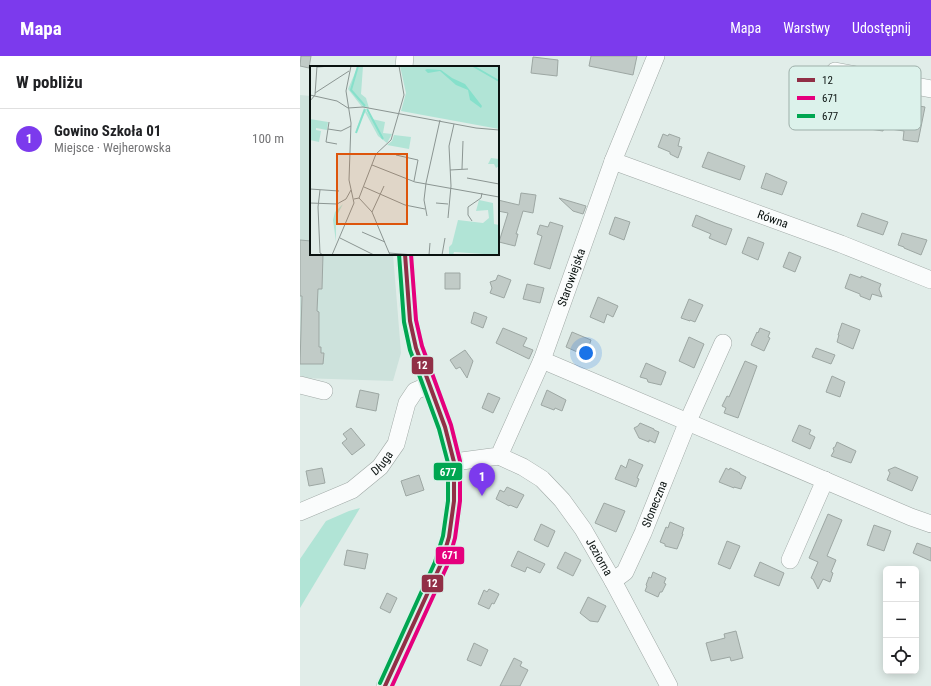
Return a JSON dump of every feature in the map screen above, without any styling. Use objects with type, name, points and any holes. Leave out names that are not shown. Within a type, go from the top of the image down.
[{"type":"street","points":[[404,66],[405,56]]},
{"type":"street","name":"Starowiejska","points":[[499,456],[542,360],[613,161],[656,56]]},
{"type":"street","points":[[921,87],[931,89]]},
{"type":"street","name":"Równa","points":[[613,161],[841,244],[931,280]]},
{"type":"street","points":[[385,686],[441,564],[449,537],[454,501],[454,462],[445,427],[416,348],[410,321],[405,255]]},
{"type":"street","name":"Słoneczna","points":[[613,581],[625,572],[643,533],[688,422],[723,344]]},
{"type":"street","points":[[542,360],[931,524]]},
{"type":"street","points":[[300,385],[324,391]]},
{"type":"street","name":"Długa","points":[[300,512],[352,490],[380,467],[396,444],[407,403],[416,391],[429,385]]},
{"type":"street","points":[[454,462],[499,456]]},
{"type":"street","name":"Jeziorna","points":[[499,456],[523,467],[542,479],[557,495],[583,529],[613,581],[669,686]]},
{"type":"street","points":[[790,560],[825,480]]},
{"type":"shaded area","points":[[300,95],[310,96],[310,255],[393,255],[401,353],[393,381],[300,378]]},
{"type":"green space","points":[[360,508],[300,608],[300,559],[326,521]]},
{"type":"building","points":[[301,56],[311,56],[309,68],[300,66]]},
{"type":"building","points":[[591,56],[637,56],[633,75],[589,66]]},
{"type":"building","points":[[533,57],[558,60],[557,76],[531,73]]},
{"type":"building","points":[[921,106],[925,107],[921,127]]},
{"type":"building","points":[[897,130],[920,130],[918,142],[903,140],[904,131]]},
{"type":"building","points":[[663,134],[668,136],[669,134],[680,138],[678,146],[682,147],[678,158],[670,154],[670,152],[658,147]]},
{"type":"building","points":[[708,152],[745,166],[740,180],[702,167]]},
{"type":"building","points":[[766,173],[787,182],[782,195],[761,188]]},
{"type":"building","points":[[521,193],[536,195],[533,213],[523,211],[516,234],[518,234],[515,246],[499,242],[508,213],[499,211],[499,200],[519,205]]},
{"type":"building","points":[[559,198],[586,206],[583,214],[573,211]]},
{"type":"building","points":[[862,213],[888,222],[883,235],[857,226]]},
{"type":"building","points":[[696,215],[732,229],[726,245],[709,238],[711,234],[692,226]]},
{"type":"building","points":[[615,217],[630,222],[624,240],[609,234]]},
{"type":"building","points":[[550,222],[563,226],[550,269],[534,264],[542,236],[537,234],[540,225],[548,227]]},
{"type":"building","points":[[902,233],[927,240],[921,255],[898,245]]},
{"type":"building","points":[[748,237],[764,243],[758,260],[742,253]]},
{"type":"building","points":[[300,240],[310,241],[310,255],[323,255],[322,289],[318,289],[317,311],[319,312],[319,347],[321,347],[321,353],[324,353],[323,364],[300,364],[302,296],[300,296]]},
{"type":"building","points":[[789,252],[801,257],[795,272],[783,267]]},
{"type":"building","points":[[445,273],[460,273],[460,289],[445,289]]},
{"type":"building","points":[[850,274],[861,278],[861,276],[881,284],[879,289],[882,297],[872,294],[870,300],[845,288]]},
{"type":"building","points":[[498,275],[511,280],[504,298],[490,293],[492,288],[490,282],[496,280]]},
{"type":"building","points":[[527,284],[544,288],[540,303],[523,299]]},
{"type":"building","points":[[598,297],[618,306],[613,317],[607,314],[604,323],[590,317]]},
{"type":"building","points":[[689,299],[703,305],[695,322],[681,318]]},
{"type":"building","points":[[474,312],[487,317],[483,328],[471,323]]},
{"type":"building","points":[[842,323],[860,330],[853,349],[837,342]]},
{"type":"building","points":[[503,328],[527,338],[523,346],[533,350],[529,359],[496,343]]},
{"type":"building","points":[[760,328],[770,332],[768,337],[770,338],[764,351],[751,345]]},
{"type":"building","points":[[572,332],[591,340],[588,349],[593,359],[566,347]]},
{"type":"building","points":[[689,337],[704,344],[694,368],[679,361]]},
{"type":"building","points":[[816,348],[835,355],[831,364],[812,357]]},
{"type":"building","points":[[465,350],[473,361],[467,378],[460,367],[456,369],[450,360]]},
{"type":"building","points":[[745,361],[757,366],[738,418],[724,413],[726,408],[722,406],[727,396],[729,397]]},
{"type":"building","points":[[646,363],[666,372],[661,385],[648,382],[647,379],[640,377]]},
{"type":"building","points":[[832,376],[845,382],[840,397],[826,392]]},
{"type":"building","points":[[360,390],[379,394],[376,411],[356,407]]},
{"type":"building","points":[[547,390],[566,400],[562,411],[555,408],[554,410],[541,405]]},
{"type":"building","points":[[488,393],[500,398],[493,413],[482,408]]},
{"type":"building","points":[[640,423],[659,432],[655,443],[639,438],[634,428]]},
{"type":"building","points":[[799,425],[811,430],[809,434],[815,437],[810,449],[792,441]]},
{"type":"building","points":[[351,428],[365,445],[352,455],[342,443],[347,439],[343,434]]},
{"type":"building","points":[[837,442],[856,451],[851,463],[831,456],[834,451],[833,448]]},
{"type":"building","points":[[629,459],[643,465],[637,478],[639,479],[636,487],[615,479],[621,465],[626,468]]},
{"type":"building","points":[[895,467],[918,477],[912,491],[887,480],[890,473],[888,470]]},
{"type":"building","points":[[322,468],[325,483],[309,486],[306,471]]},
{"type":"building","points":[[726,468],[729,470],[730,468],[746,477],[741,489],[719,482]]},
{"type":"building","points":[[419,475],[424,490],[406,496],[401,481]]},
{"type":"building","points":[[507,487],[524,495],[517,508],[510,505],[509,506],[496,499],[500,490],[504,492]]},
{"type":"building","points":[[604,503],[625,511],[616,532],[595,523]]},
{"type":"building","points":[[828,514],[842,520],[827,556],[836,560],[831,572],[833,573],[830,582],[823,579],[818,589],[811,578],[818,562],[809,558]]},
{"type":"building","points":[[670,522],[684,528],[677,549],[665,546],[665,544],[660,542],[666,527],[668,528]]},
{"type":"building","points":[[541,524],[555,531],[548,547],[534,540]]},
{"type":"building","points":[[874,525],[891,531],[884,551],[867,545]]},
{"type":"building","points":[[727,541],[740,546],[730,569],[718,564]]},
{"type":"building","points":[[917,543],[931,548],[931,561],[913,553]]},
{"type":"building","points":[[347,550],[368,554],[365,569],[344,565]]},
{"type":"building","points":[[518,551],[545,564],[540,573],[527,567],[525,572],[511,566]]},
{"type":"building","points":[[565,552],[581,560],[573,576],[557,568]]},
{"type":"building","points":[[760,562],[784,573],[779,586],[754,576]]},
{"type":"building","points":[[653,572],[666,578],[664,583],[666,584],[658,597],[645,591],[649,577],[651,578]]},
{"type":"building","points":[[489,589],[499,594],[494,604],[492,603],[489,609],[478,604],[484,590],[487,592]]},
{"type":"building","points":[[387,593],[397,598],[390,613],[380,608]]},
{"type":"building","points":[[588,597],[606,606],[598,622],[590,621],[580,613]]},
{"type":"building","points":[[736,631],[743,658],[731,661],[730,657],[711,661],[706,643],[725,638],[724,634]]},
{"type":"building","points":[[474,643],[488,650],[481,666],[467,660]]},
{"type":"building","points":[[514,658],[522,662],[520,666],[528,670],[520,686],[500,686]]},
{"type":"transit line","name":"677","points":[[380,683],[435,562],[443,536],[448,501],[448,463],[439,429],[410,350],[404,322],[399,255]]},
{"type":"transit line","name":"12","points":[[385,686],[441,564],[449,537],[454,501],[454,462],[445,427],[416,348],[410,321],[405,255]]},
{"type":"transit line","name":"671","points":[[392,686],[447,566],[455,538],[460,501],[460,461],[451,425],[422,346],[416,320],[411,255]]},
{"type":"place","name":"Gowino Szkoła 01","points":[[482,496]]}]
